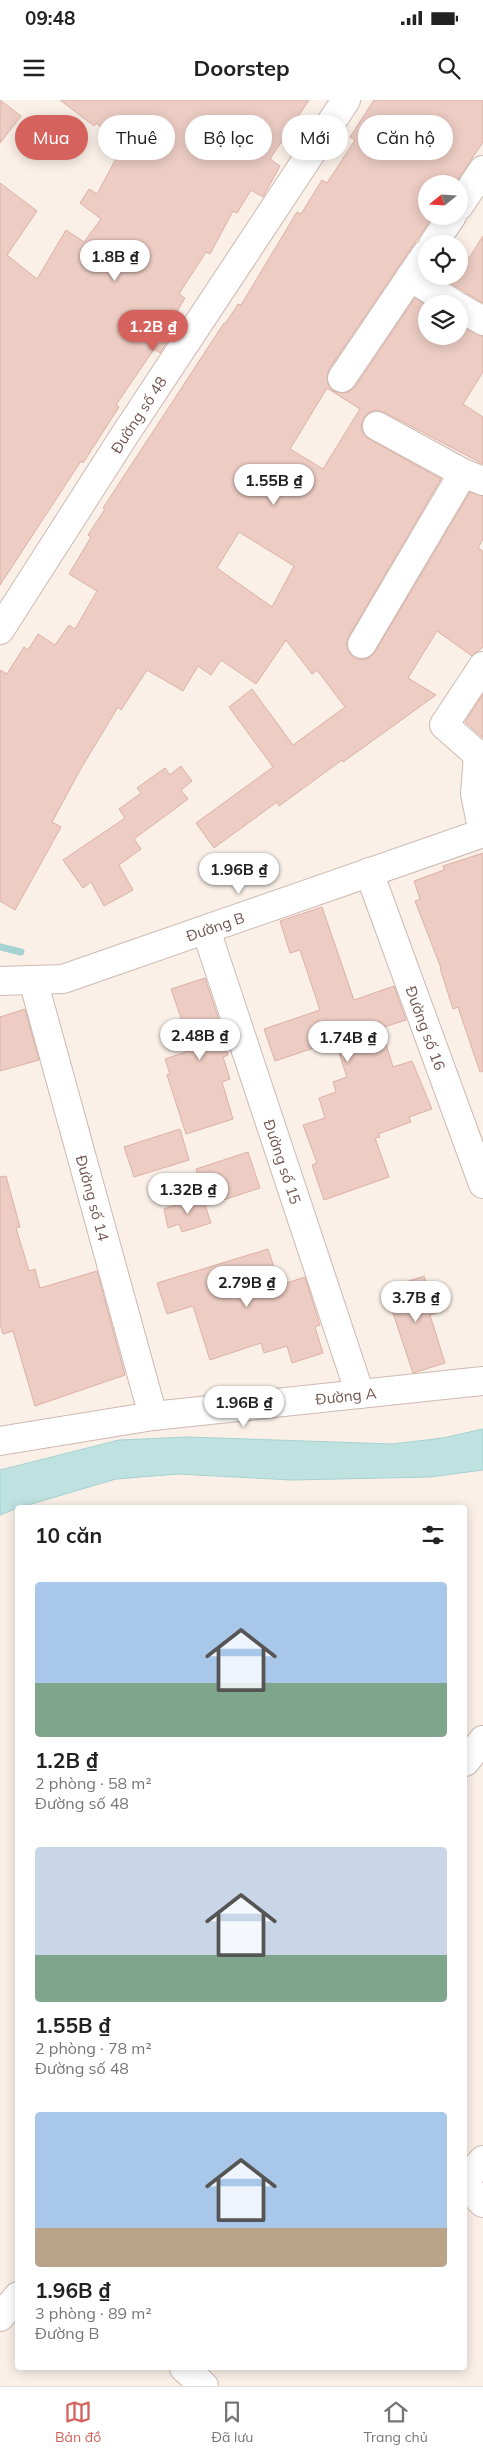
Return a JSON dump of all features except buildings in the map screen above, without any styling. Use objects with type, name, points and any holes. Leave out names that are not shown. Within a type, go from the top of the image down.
[{"type":"street","name":"Đường số 48","points":[[0,630],[124,436],[346,100]]},
{"type":"street","points":[[468,192],[483,170]]},
{"type":"street","points":[[342,378],[418,266]]},
{"type":"street","points":[[410,278],[439,295]]},
{"type":"street","points":[[468,312],[483,321]]},
{"type":"street","points":[[362,644],[473,477],[377,426]]},
{"type":"street","points":[[483,666],[444,725],[478,755],[475,794],[483,833]]},
{"type":"street","name":"Đường B","points":[[0,981],[63,979],[483,833]]},
{"type":"street","name":"Đường số 16","points":[[369,872],[483,1184]]},
{"type":"street","name":"Đường số 15","points":[[206,930],[360,1394]]},
{"type":"street","name":"Đường số 14","points":[[33,980],[153,1416]]},
{"type":"street","name":"Đường A","points":[[0,1441],[153,1416],[483,1381]]},
{"type":"street","points":[[467,1760],[483,1740]]},
{"type":"street","points":[[467,2178],[483,2160]]},
{"type":"street","points":[[467,2187],[483,2203]]},
{"type":"street","points":[[0,2317],[15,2300]]},
{"type":"street","points":[[186,2370],[204,2386]]},
{"type":"water","points":[[483,1429],[483,1470],[430,1477],[291,1480],[178,1474],[116,1479],[28,1505],[15,1505],[15,1509],[0,1515],[0,1470],[119,1440],[188,1437],[392,1444],[443,1438]]},
{"type":"waterway","points":[[0,947],[21,952]]}]
